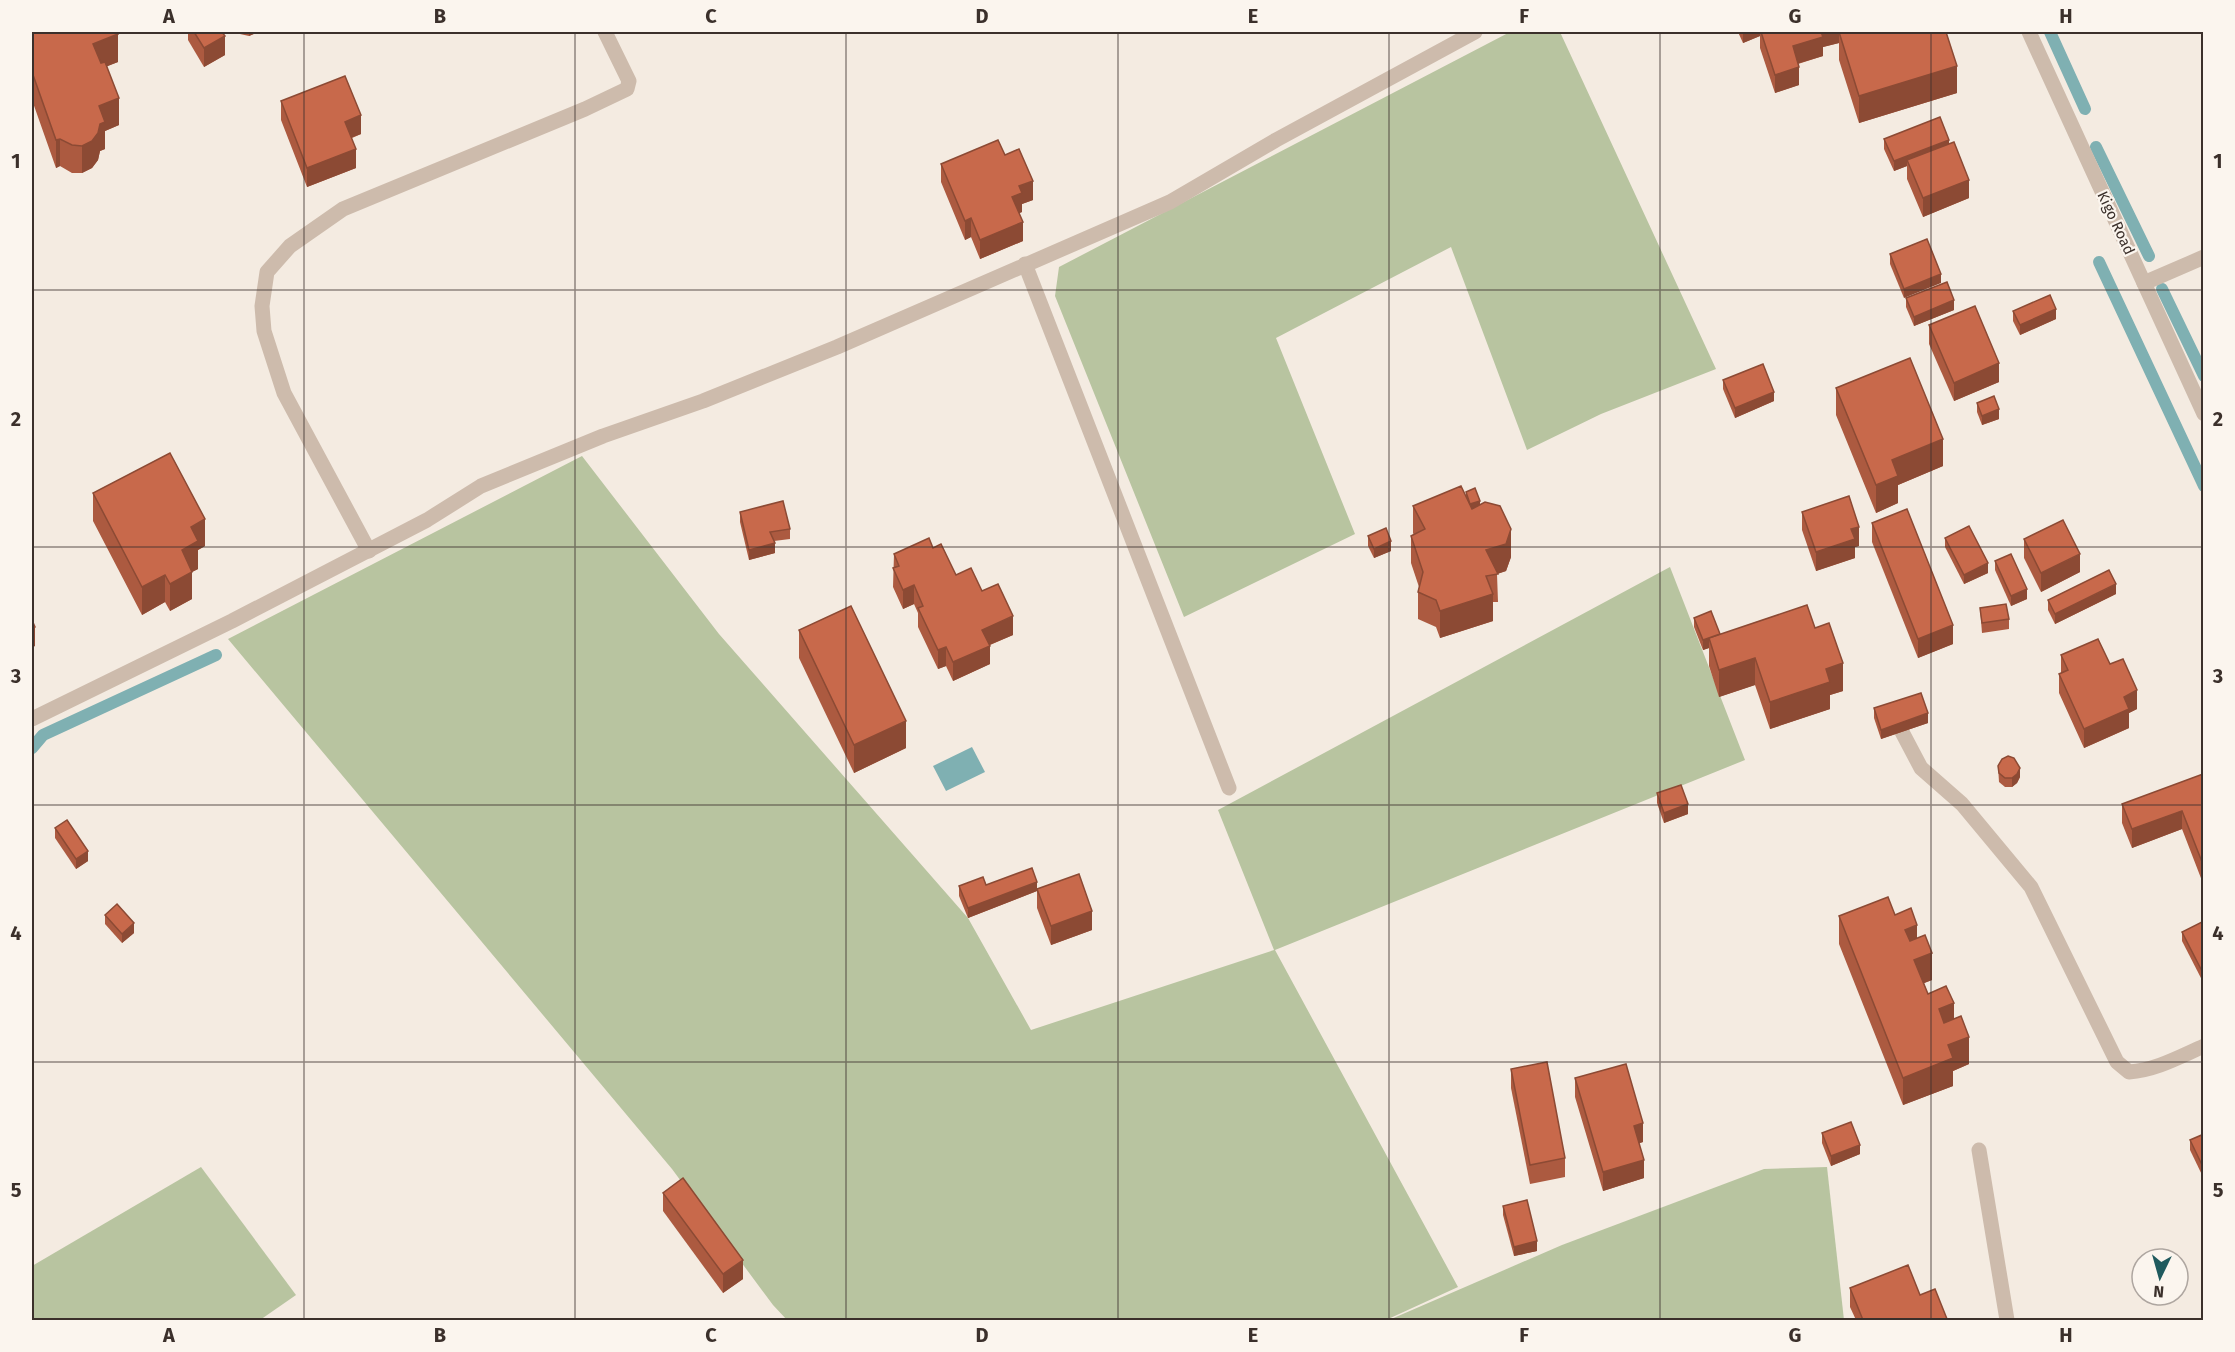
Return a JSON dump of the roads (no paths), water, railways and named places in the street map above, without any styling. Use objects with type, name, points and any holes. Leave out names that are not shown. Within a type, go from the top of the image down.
[{"type":"street","points":[[369,550],[284,393],[264,331],[262,306],[267,272],[290,246],[343,209],[585,109],[627,88],[629,81],[605,32]]},
{"type":"street","points":[[32,719],[232,621],[427,520],[481,486],[603,436],[703,401],[805,360],[1170,202],[1276,140],[1475,32]]},
{"type":"street","name":"Kigo Road","points":[[2029,32],[2204,414]]},
{"type":"street","points":[[2144,283],[2204,257]]},
{"type":"street","points":[[1025,264],[1228,788]]},
{"type":"street","points":[[1902,732],[1921,768],[1962,804],[2031,887],[2117,1062],[2129,1072],[2139,1071],[2154,1068],[2204,1046]]},
{"type":"street","points":[[1979,1150],[2007,1320]]},
{"type":"water","points":[[972,747],[985,772],[946,791],[933,766]]},
{"type":"waterway","points":[[2050,32],[2085,109]]},
{"type":"waterway","points":[[2096,147],[2149,256]]},
{"type":"waterway","points":[[2099,262],[2204,486]]},
{"type":"waterway","points":[[2162,289],[2204,376]]},
{"type":"waterway","points":[[32,748],[43,735],[216,655]]}]
